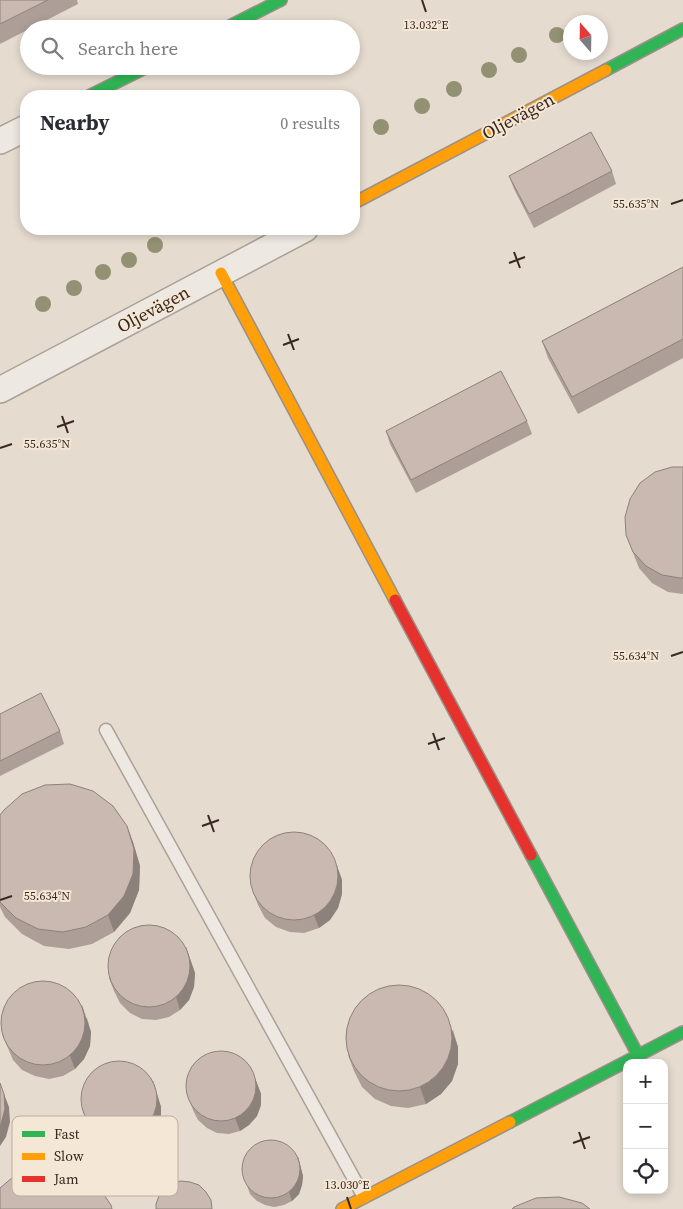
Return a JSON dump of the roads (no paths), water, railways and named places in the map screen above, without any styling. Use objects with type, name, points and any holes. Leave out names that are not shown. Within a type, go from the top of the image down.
[{"type":"street","points":[[242,20],[281,0]]},
{"type":"street","name":"Oljevägen","points":[[360,200],[683,30]]},
{"type":"street","points":[[101,90],[131,75]]},
{"type":"street","points":[[0,141],[20,131]]},
{"type":"street","name":"Oljevägen","points":[[0,390],[294,235]]},
{"type":"street","points":[[221,273],[638,1055]]},
{"type":"street","points":[[342,1209],[683,1032]]},
{"type":"lane","points":[[106,730],[364,1197]]}]
